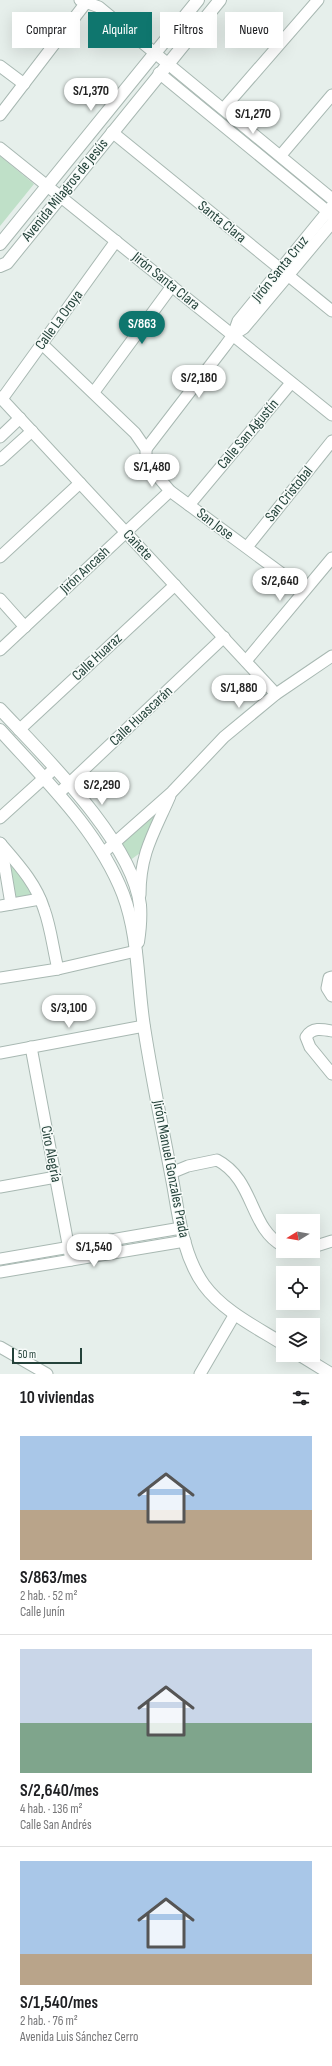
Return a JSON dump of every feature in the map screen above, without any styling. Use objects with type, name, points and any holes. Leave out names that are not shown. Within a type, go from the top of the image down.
[{"type":"street","name":"Avenida Milagros de Jesús","points":[[0,244],[198,0]]},
{"type":"street","name":"Avenida Milagros de Jesús","points":[[4,264],[220,0]]},
{"type":"street","points":[[224,108],[318,0]]},
{"type":"street","points":[[0,115],[84,1],[99,7],[224,108],[332,199]]},
{"type":"street","points":[[0,66],[24,84]]},
{"type":"street","points":[[159,73],[331,211]]},
{"type":"street","points":[[281,155],[332,95]]},
{"type":"street","name":"Santa Clara","points":[[112,132],[332,311]]},
{"type":"street","name":"Jirón Santa Clara","points":[[0,148],[332,415]]},
{"type":"street","name":"Jirón Santa Cruz","points":[[146,449],[233,335],[244,328],[284,272],[331,211]]},
{"type":"street","name":"Jirón Santa Cruz","points":[[284,272],[332,223]]},
{"type":"street","name":"Calle La Oroya","points":[[1,398],[116,241]]},
{"type":"street","points":[[0,275],[4,264]]},
{"type":"street","points":[[94,392],[172,286]]},
{"type":"street","name":"San Jose","points":[[42,344],[94,392],[135,433],[146,449],[146,458],[149,466],[170,490],[304,590]]},
{"type":"street","name":"Calle San Agustín","points":[[189,505],[291,382]]},
{"type":"street","name":"Cañete","points":[[1,398],[276,694]]},
{"type":"street","points":[[0,437],[20,418]]},
{"type":"street","points":[[0,460],[32,431]]},
{"type":"street","name":"San Cristobal","points":[[247,547],[332,440]]},
{"type":"street","points":[[0,557],[80,483]]},
{"type":"street","name":"Jirón Ancash","points":[[0,650],[170,490]]},
{"type":"street","points":[[246,661],[332,558]]},
{"type":"street","name":"Calle Huaraz","points":[[19,730],[175,585]]},
{"type":"street","points":[[0,599],[25,627]]},
{"type":"street","name":"Calle Huascarán","points":[[58,794],[224,637]]},
{"type":"street","points":[[103,853],[172,792],[224,737],[276,694],[332,656]]},
{"type":"street","points":[[0,709],[68,784],[115,843],[127,867],[140,904]]},
{"type":"street","points":[[0,730],[58,794],[103,853],[114,875],[130,919],[136,951]]},
{"type":"street","points":[[0,818],[54,769]]},
{"type":"street","points":[[136,951],[141,925],[140,878],[143,857],[149,839],[172,792]]},
{"type":"street","points":[[0,843],[5,905],[40,899]]},
{"type":"street","points":[[0,843],[27,875],[40,899],[44,909],[58,968]]},
{"type":"street","points":[[114,875],[143,857]]},
{"type":"street","points":[[0,978],[58,968],[136,951]]},
{"type":"street","name":"Jirón Manuel Gonzales Prada","points":[[136,951],[144,1026],[181,1228],[185,1241],[204,1285],[212,1294],[235,1314],[276,1340]]},
{"type":"street","points":[[332,977],[329,978],[327,988],[332,996]]},
{"type":"street","points":[[0,1053],[144,1026]]},
{"type":"street","points":[[332,1031],[316,1029],[309,1032],[306,1037],[310,1047],[332,1074]]},
{"type":"street","name":"Ciro Alegría","points":[[31,1047],[71,1260]]},
{"type":"street","points":[[171,1173],[188,1166],[217,1160],[230,1169],[249,1194],[255,1213],[266,1231],[276,1240]]},
{"type":"street","points":[[0,1187],[56,1177]]},
{"type":"street","points":[[0,1259],[181,1228]]},
{"type":"street","points":[[0,1272],[185,1241]]},
{"type":"street","points":[[320,1245],[332,1241]]},
{"type":"street","points":[[200,1374],[235,1314]]},
{"type":"street","points":[[0,1347],[47,1374]]},
{"type":"street","points":[[311,1362],[331,1374]]},
{"type":"green space","points":[[0,156],[34,184],[0,226]]},
{"type":"green space","points":[[163,803],[148,831],[140,853],[129,861],[120,843]]},
{"type":"green space","points":[[8,858],[35,895],[14,899]]}]
